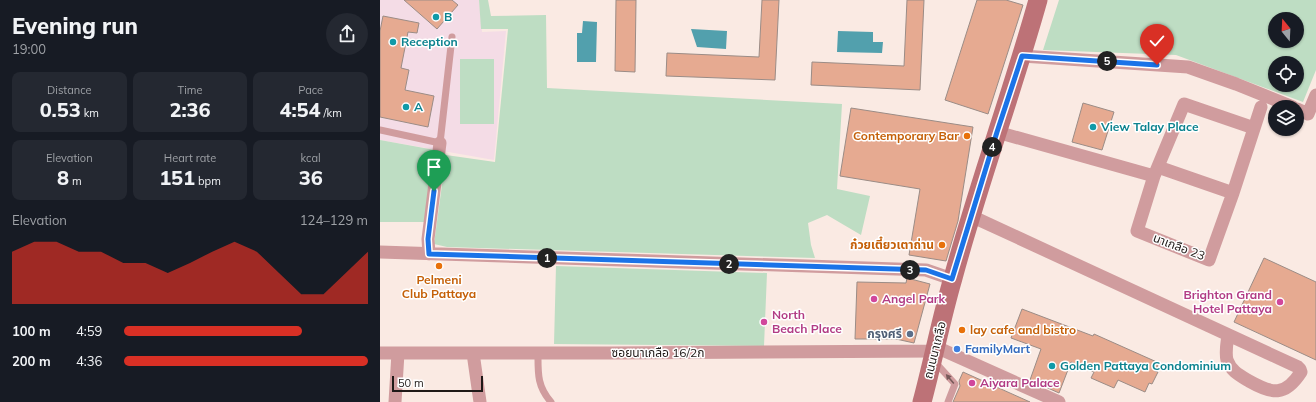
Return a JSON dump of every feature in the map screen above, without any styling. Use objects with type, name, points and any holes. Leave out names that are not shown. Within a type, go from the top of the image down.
[{"type":"street","name":"ถนนนาเกลือ","points":[[922,402],[952,279],[1022,56],[1038,0]]},
{"type":"street","points":[[1022,56],[1188,67],[1275,100]]},
{"type":"street","points":[[1307,113],[1316,95]]},
{"type":"street","name":"นาเกลือ 23","points":[[1254,128],[1184,104],[1156,172],[1137,231],[1209,260],[1233,193],[1261,107]]},
{"type":"street","points":[[997,132],[1233,193]]},
{"type":"street","points":[[429,254],[428,239],[440,143]]},
{"type":"street","points":[[971,216],[1298,367],[1301,372],[1294,382],[1282,390],[1275,392],[1264,389],[1235,373],[1231,368],[1227,359],[1226,351],[1228,335]]},
{"type":"street","points":[[380,252],[926,270],[952,279]]},
{"type":"street","name":"ซอยนาเกลือ 16/2ก","points":[[380,353],[935,353]]},
{"type":"street","points":[[395,402],[398,353]]},
{"type":"street","points":[[473,353],[480,402]]},
{"type":"street","points":[[935,353],[1059,402]]},
{"type":"lane","points":[[380,130],[440,143],[452,37]]},
{"type":"lane","points":[[538,353],[538,380],[542,390],[551,402]]},
{"type":"lane","points":[[935,353],[954,384],[948,402]]},
{"type":"shaded area","points":[[380,0],[479,0],[482,32],[506,31],[494,160],[380,140]]},
{"type":"green space","points":[[479,0],[488,0],[491,16],[546,15],[547,88],[842,104],[837,189],[870,196],[861,235],[827,215],[808,223],[811,245],[815,258],[447,247],[434,244],[446,155],[495,162],[508,29],[481,29]]},
{"type":"green space","points":[[1059,0],[1316,0],[1316,70],[1304,100],[1298,100],[1276,92],[1304,92],[1304,56],[1268,56],[1268,89],[1176,55],[1043,50]]},
{"type":"green space","points":[[460,59],[494,59],[494,124],[460,124]]},
{"type":"green space","points":[[380,140],[435,150],[427,222],[380,222]]},
{"type":"green space","points":[[556,266],[767,273],[764,346],[554,344]]},
{"type":"water","points":[[583,21],[597,22],[596,62],[577,62],[577,33],[582,33]]},
{"type":"water","points":[[691,29],[727,31],[726,49],[697,47]]},
{"type":"water","points":[[838,31],[873,32],[873,42],[883,42],[882,53],[837,52]]},
{"type":"building","name":"B","points":[[404,0],[452,0],[458,5],[437,29]]},
{"type":"building","points":[[616,0],[636,0],[635,72],[615,71]]},
{"type":"building","points":[[762,0],[779,0],[775,80],[666,76],[667,53],[759,57]]},
{"type":"building","points":[[907,0],[924,0],[920,90],[811,85],[812,62],[904,66]]},
{"type":"building","points":[[977,0],[1006,0],[1023,5],[988,114],[945,100]]},
{"type":"building","points":[[383,16],[419,23],[417,33],[408,32],[401,68],[409,70],[405,90],[434,96],[428,127],[380,117],[380,31]]},
{"type":"building","name":"View Talay Place","points":[[1083,103],[1114,112],[1102,150],[1072,142]]},
{"type":"building","points":[[851,108],[973,127],[958,221],[946,261],[909,255],[920,189],[840,176]]},
{"type":"building","name":"Brighton Grand Hotel Pattaya","points":[[1264,258],[1316,282],[1316,360],[1234,322]]},
{"type":"building","points":[[907,278],[930,284],[914,343],[896,339],[855,339],[857,282],[906,283]]},
{"type":"building","points":[[1022,309],[1093,336],[1094,334],[1159,363],[1155,371],[1158,372],[1152,384],[1149,383],[1145,392],[1118,380],[1114,388],[1091,378],[1094,372],[1071,362],[1059,393],[1030,380],[1041,349],[1011,338]]},
{"type":"building","name":"Aiyara Palace","points":[[963,372],[1030,402],[953,402],[960,386],[959,381]]},
{"type":"place","name":"B","points":[[436,17]]},
{"type":"place","name":"Reception","points":[[393,42]]},
{"type":"place","name":"A","points":[[406,107]]},
{"type":"place","name":"View Talay Place","points":[[1093,127]]},
{"type":"place","name":"Contemporary Bar","points":[[967,136]]},
{"type":"place","name":"ก๋วยเตี๋ยวเตาถ่าน","points":[[942,245]]},
{"type":"place","name":"Pelmeni Club Pattaya","points":[[439,266]]},
{"type":"place","name":"Angel Park","points":[[874,299]]},
{"type":"place","name":"Brighton Grand Hotel Pattaya","points":[[1280,302]]},
{"type":"place","name":"North Beach Place","points":[[764,322]]},
{"type":"place","name":"lay cafe and bistro","points":[[962,330]]},
{"type":"place","name":"กรุงศรี","points":[[910,334]]},
{"type":"place","name":"FamilyMart","points":[[957,349]]},
{"type":"place","name":"Golden Pattaya Condominium","points":[[1052,366]]},
{"type":"place","name":"Aiyara Palace","points":[[972,383]]},
{"type":"route","points":[[434,191],[428,239],[429,254],[926,270],[952,279],[1022,56],[1157,65]]}]
